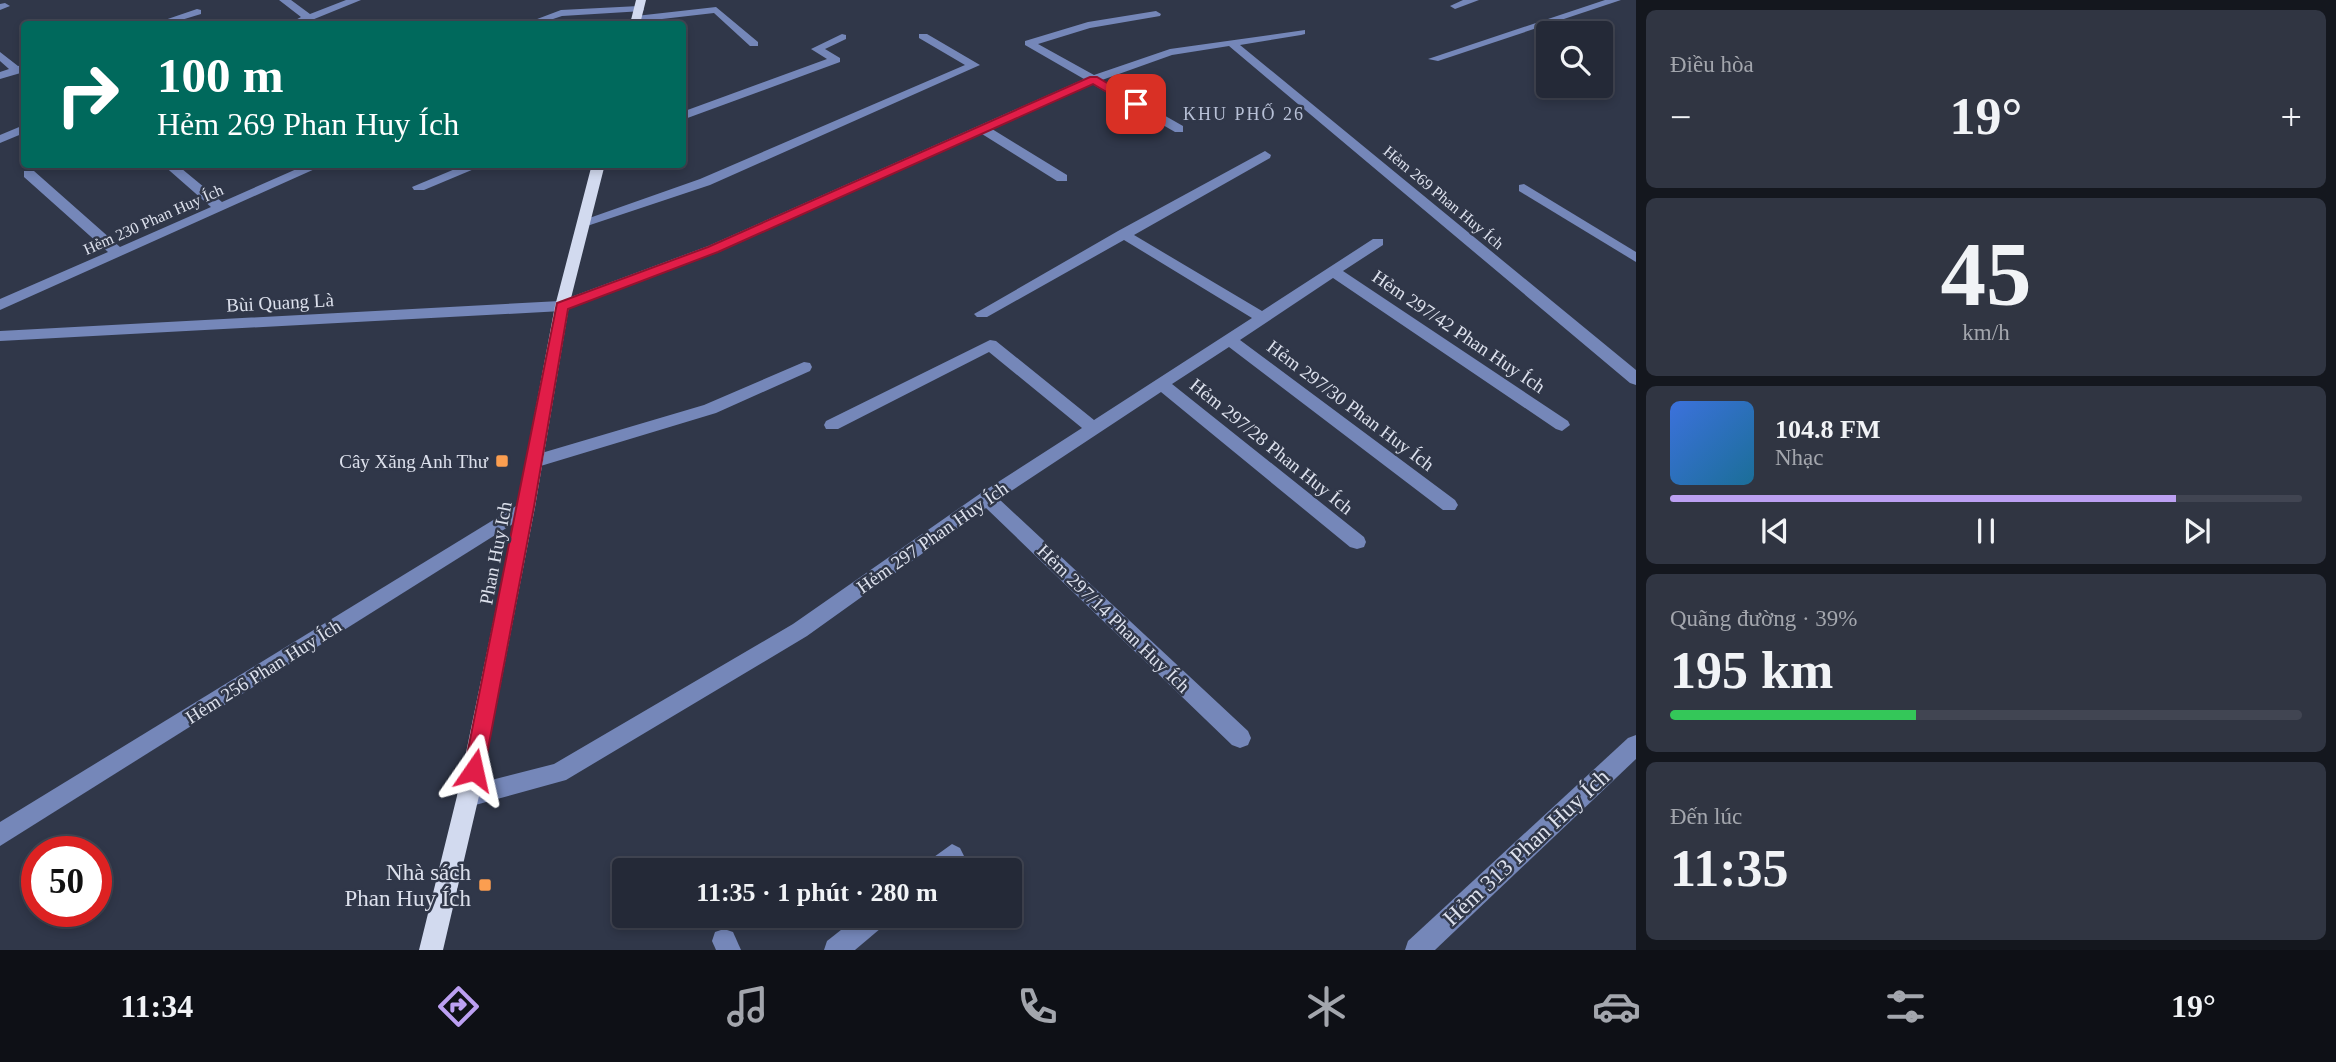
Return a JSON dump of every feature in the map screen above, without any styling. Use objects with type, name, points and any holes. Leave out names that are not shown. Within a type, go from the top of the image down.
[{"type":"main road","name":"Phan Huy Ich","points":[[431,950],[468,796],[526,507],[562,306],[598,168]]},
{"type":"street","points":[[284,0],[309,18]]},
{"type":"street","points":[[301,21],[356,0]]},
{"type":"street","points":[[1455,6],[1474,0]]},
{"type":"street","points":[[1433,59],[1616,0]]},
{"type":"street","points":[[537,21],[561,13],[716,10],[754,44]]},
{"type":"street","points":[[168,21],[197,12]]},
{"type":"street","points":[[1156,14],[1088,25],[1029,43],[1179,129]]},
{"type":"street","points":[[562,306],[713,250],[1094,79],[1170,52],[1301,32]]},
{"type":"street","points":[[584,222],[705,182],[974,65],[923,36]]},
{"type":"street","points":[[686,115],[836,60],[817,49],[842,37]]},
{"type":"street","name":"Hẻm 269 Phan Huy Ích","points":[[1230,42],[1636,379]]},
{"type":"street","points":[[0,55],[20,69]]},
{"type":"street","points":[[0,76],[20,69]]},
{"type":"street","points":[[983,129],[1062,178]]},
{"type":"street","points":[[0,139],[21,130]]},
{"type":"street","points":[[982,314],[1265,155]]},
{"type":"street","points":[[173,168],[221,208]]},
{"type":"street","name":"Hẻm 230 Phan Huy Ích","points":[[0,305],[311,168]]},
{"type":"street","points":[[419,187],[469,168]]},
{"type":"street","points":[[29,174],[118,253]]},
{"type":"street","points":[[1524,188],[1636,258]]},
{"type":"street","points":[[1123,234],[1262,317]]},
{"type":"street","name":"Hẻm 297 Phan Huy Ích","points":[[468,796],[558,773],[800,630],[1092,427],[1378,242]]},
{"type":"street","points":[[1622,249],[1636,243]]},
{"type":"street","name":"Hẻm 297/42 Phan Huy Ích","points":[[1333,271],[1562,425]]},
{"type":"street","name":"Bùi Quang Là","points":[[0,335],[562,306]]},
{"type":"street","name":"Hẻm 297/30 Phan Huy Ích","points":[[1228,339],[1448,505]]},
{"type":"street","points":[[832,425],[990,345],[1092,427]]},
{"type":"street","points":[[534,462],[710,409],[804,367]]},
{"type":"street","name":"Hẻm 297/28 Phan Huy Ích","points":[[1160,383],[1357,542]]},
{"type":"street","name":"Hẻm 297/14 Phan Huy Ích","points":[[987,498],[1240,738]]},
{"type":"street","name":"Hẻm 256 Phan Huy Ích","points":[[0,835],[526,507]]},
{"type":"street","name":"Hẻm 313 Phan Huy Ích","points":[[1417,950],[1636,745]]},
{"type":"street","points":[[836,950],[863,928]]},
{"type":"place","name":"Cây Xăng Anh Thư","points":[[502,461]]},
{"type":"place","name":"Nhà sách Phan Huy Ích","points":[[485,885]]},
{"type":"district","name":"KHU PHỐ 26","points":[[1244,114]]},
{"type":"route","points":[[474,770],[562,306],[713,250],[1094,79],[1136,104]]}]
